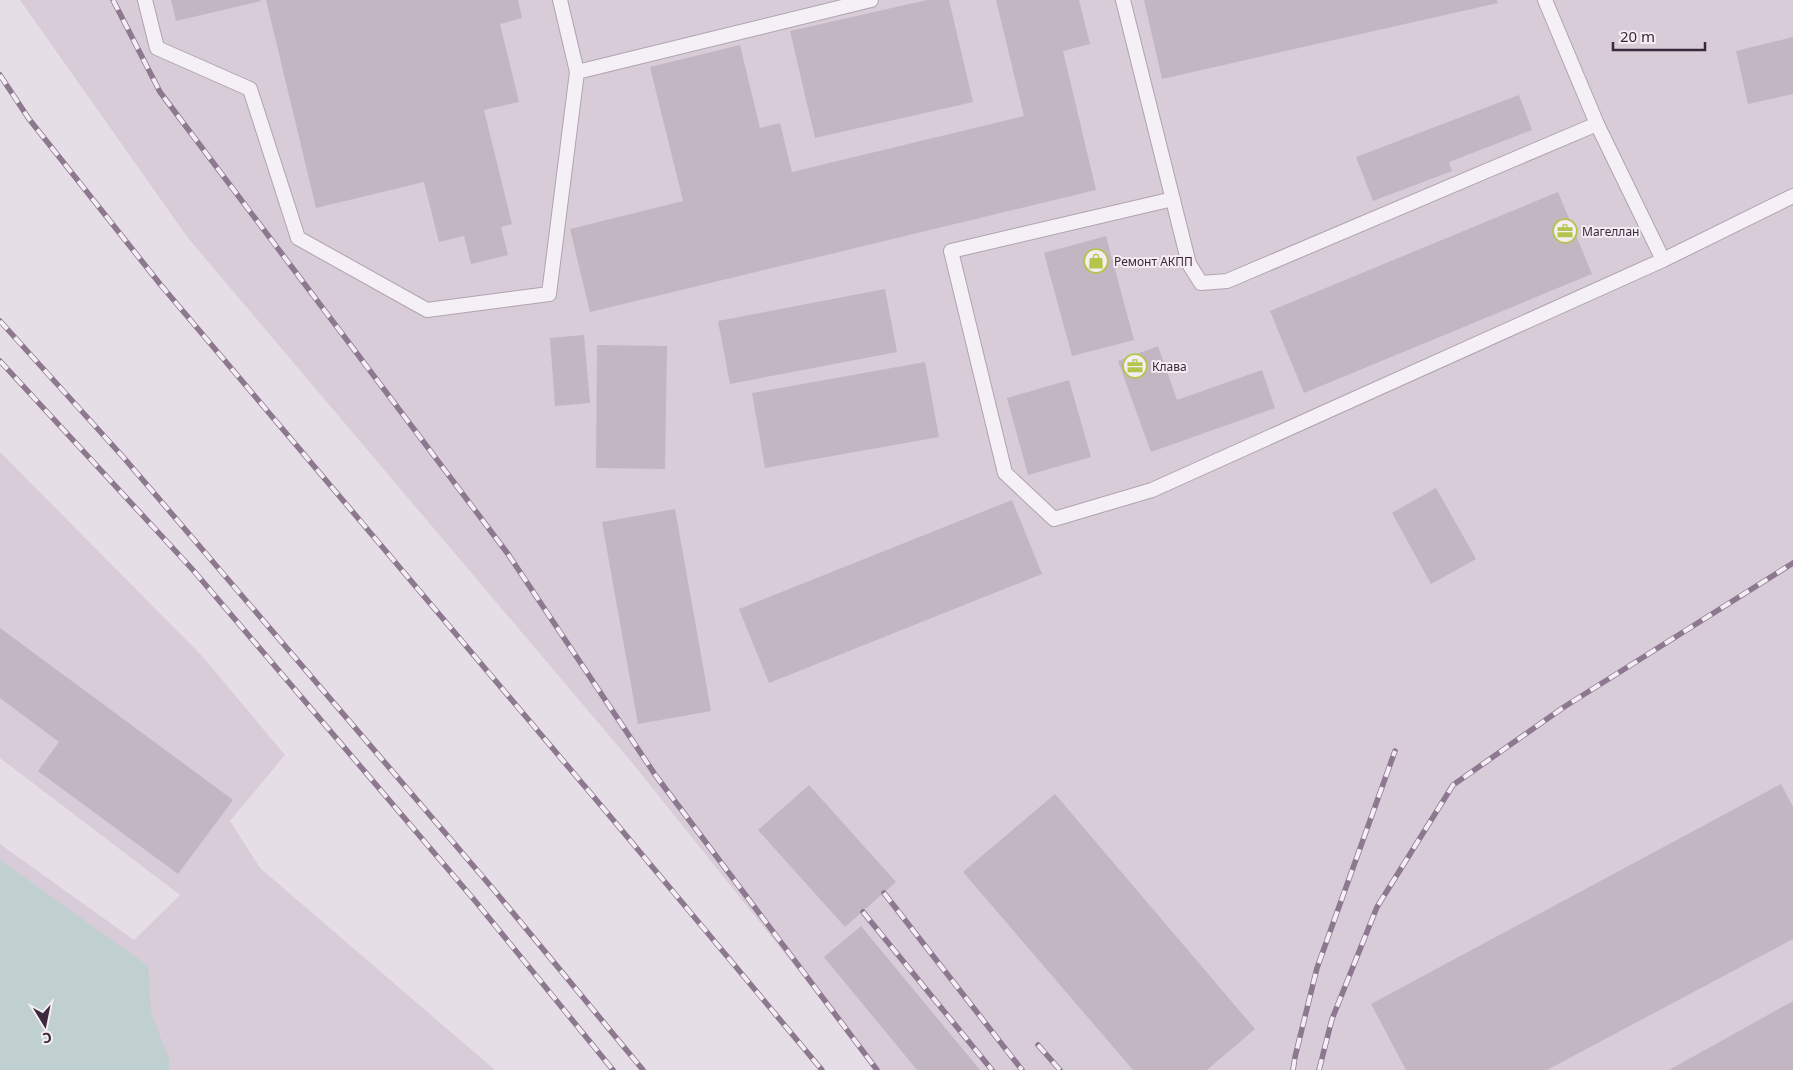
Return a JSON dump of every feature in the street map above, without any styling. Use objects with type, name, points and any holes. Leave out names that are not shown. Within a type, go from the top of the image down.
[{"type":"lane","points":[[145,0],[158,48],[250,89],[298,238],[427,310],[549,294],[577,72],[560,0]]},
{"type":"lane","points":[[577,72],[870,0]]},
{"type":"lane","points":[[1123,0],[1189,264],[1201,283],[1227,281],[1597,124]]},
{"type":"lane","points":[[1545,0],[1597,124],[1663,260]]},
{"type":"lane","points":[[1173,199],[951,251],[1005,473],[1054,519],[1152,490],[1663,260],[1793,196]]},
{"type":"shaded area","points":[[20,0],[1793,0],[1793,1070],[878,1070],[634,765],[188,238]]},
{"type":"shaded area","points":[[0,452],[203,657],[285,755],[230,821],[260,868],[495,1070],[0,1070],[0,844],[134,940],[180,895],[0,758]]},
{"type":"shaded area","points":[[0,860],[148,966],[151,1013],[169,1059],[169,1070],[0,1070]]},
{"type":"building","points":[[171,0],[261,0],[261,1],[176,21]]},
{"type":"building","points":[[266,0],[518,0],[522,18],[500,24],[519,102],[484,110],[512,224],[501,227],[508,255],[471,264],[464,236],[439,242],[424,182],[316,208]]},
{"type":"building","points":[[927,0],[949,0],[973,102],[815,138],[790,31]]},
{"type":"building","points":[[996,0],[1079,0],[1090,44],[1063,51],[1096,190],[590,312],[570,229],[683,201],[650,67],[740,45],[760,128],[780,123],[792,172],[1024,116]]},
{"type":"building","points":[[1144,0],[1497,0],[1498,3],[1162,79]]},
{"type":"building","points":[[1793,37],[1793,94],[1748,104],[1736,51]]},
{"type":"building","points":[[1519,95],[1532,130],[1449,162],[1452,171],[1373,201],[1356,157]]},
{"type":"building","points":[[1558,192],[1592,274],[1304,393],[1270,311]]},
{"type":"building","points":[[1106,236],[1134,340],[1072,356],[1044,253]]},
{"type":"building","points":[[885,289],[897,352],[730,384],[718,321]]},
{"type":"building","points":[[584,335],[590,403],[555,406],[550,338]]},
{"type":"building","points":[[597,345],[667,346],[665,469],[596,468]]},
{"type":"building","points":[[1158,346],[1177,400],[1262,370],[1275,408],[1151,452],[1118,361]]},
{"type":"building","points":[[925,362],[939,437],[765,468],[752,393]]},
{"type":"building","points":[[1069,380],[1091,457],[1028,475],[1007,398]]},
{"type":"building","points":[[1436,488],[1476,559],[1431,584],[1392,513]]},
{"type":"building","points":[[1012,500],[1042,574],[769,683],[739,609]]},
{"type":"building","points":[[675,509],[711,711],[638,724],[602,522]]},
{"type":"building","points":[[0,628],[233,800],[178,874],[38,771],[59,742],[0,698]]},
{"type":"building","points":[[1781,784],[1793,807],[1793,939],[1547,1070],[1406,1070],[1371,1004]]},
{"type":"building","points":[[809,785],[896,882],[845,927],[758,830]]},
{"type":"building","points":[[1055,794],[1255,1029],[1207,1070],[1133,1070],[963,872]]},
{"type":"building","points":[[861,926],[980,1070],[917,1070],[824,957]]},
{"type":"building","points":[[1793,1001],[1793,1070],[1669,1070]]},
{"type":"railway","points":[[113,0],[160,92],[508,554],[656,776],[877,1070]]},
{"type":"railway","points":[[0,75],[29,119],[160,284],[822,1070]]},
{"type":"railway","points":[[0,321],[124,458],[494,890],[643,1070]]},
{"type":"railway","points":[[0,361],[193,570],[476,902],[613,1070]]},
{"type":"railway","points":[[1319,1070],[1332,1019],[1377,907],[1453,785],[1564,707],[1793,563]]},
{"type":"railway","points":[[1293,1070],[1317,968],[1395,751]]},
{"type":"railway","points":[[884,893],[1022,1070]]},
{"type":"railway","points":[[863,912],[992,1070]]},
{"type":"railway","points":[[1038,1045],[1060,1070]]},
{"type":"place","name":"Магеллан","points":[[1565,231]]},
{"type":"place","name":"Ремонт АКПП","points":[[1096,261]]},
{"type":"place","name":"Клава","points":[[1135,366]]}]
